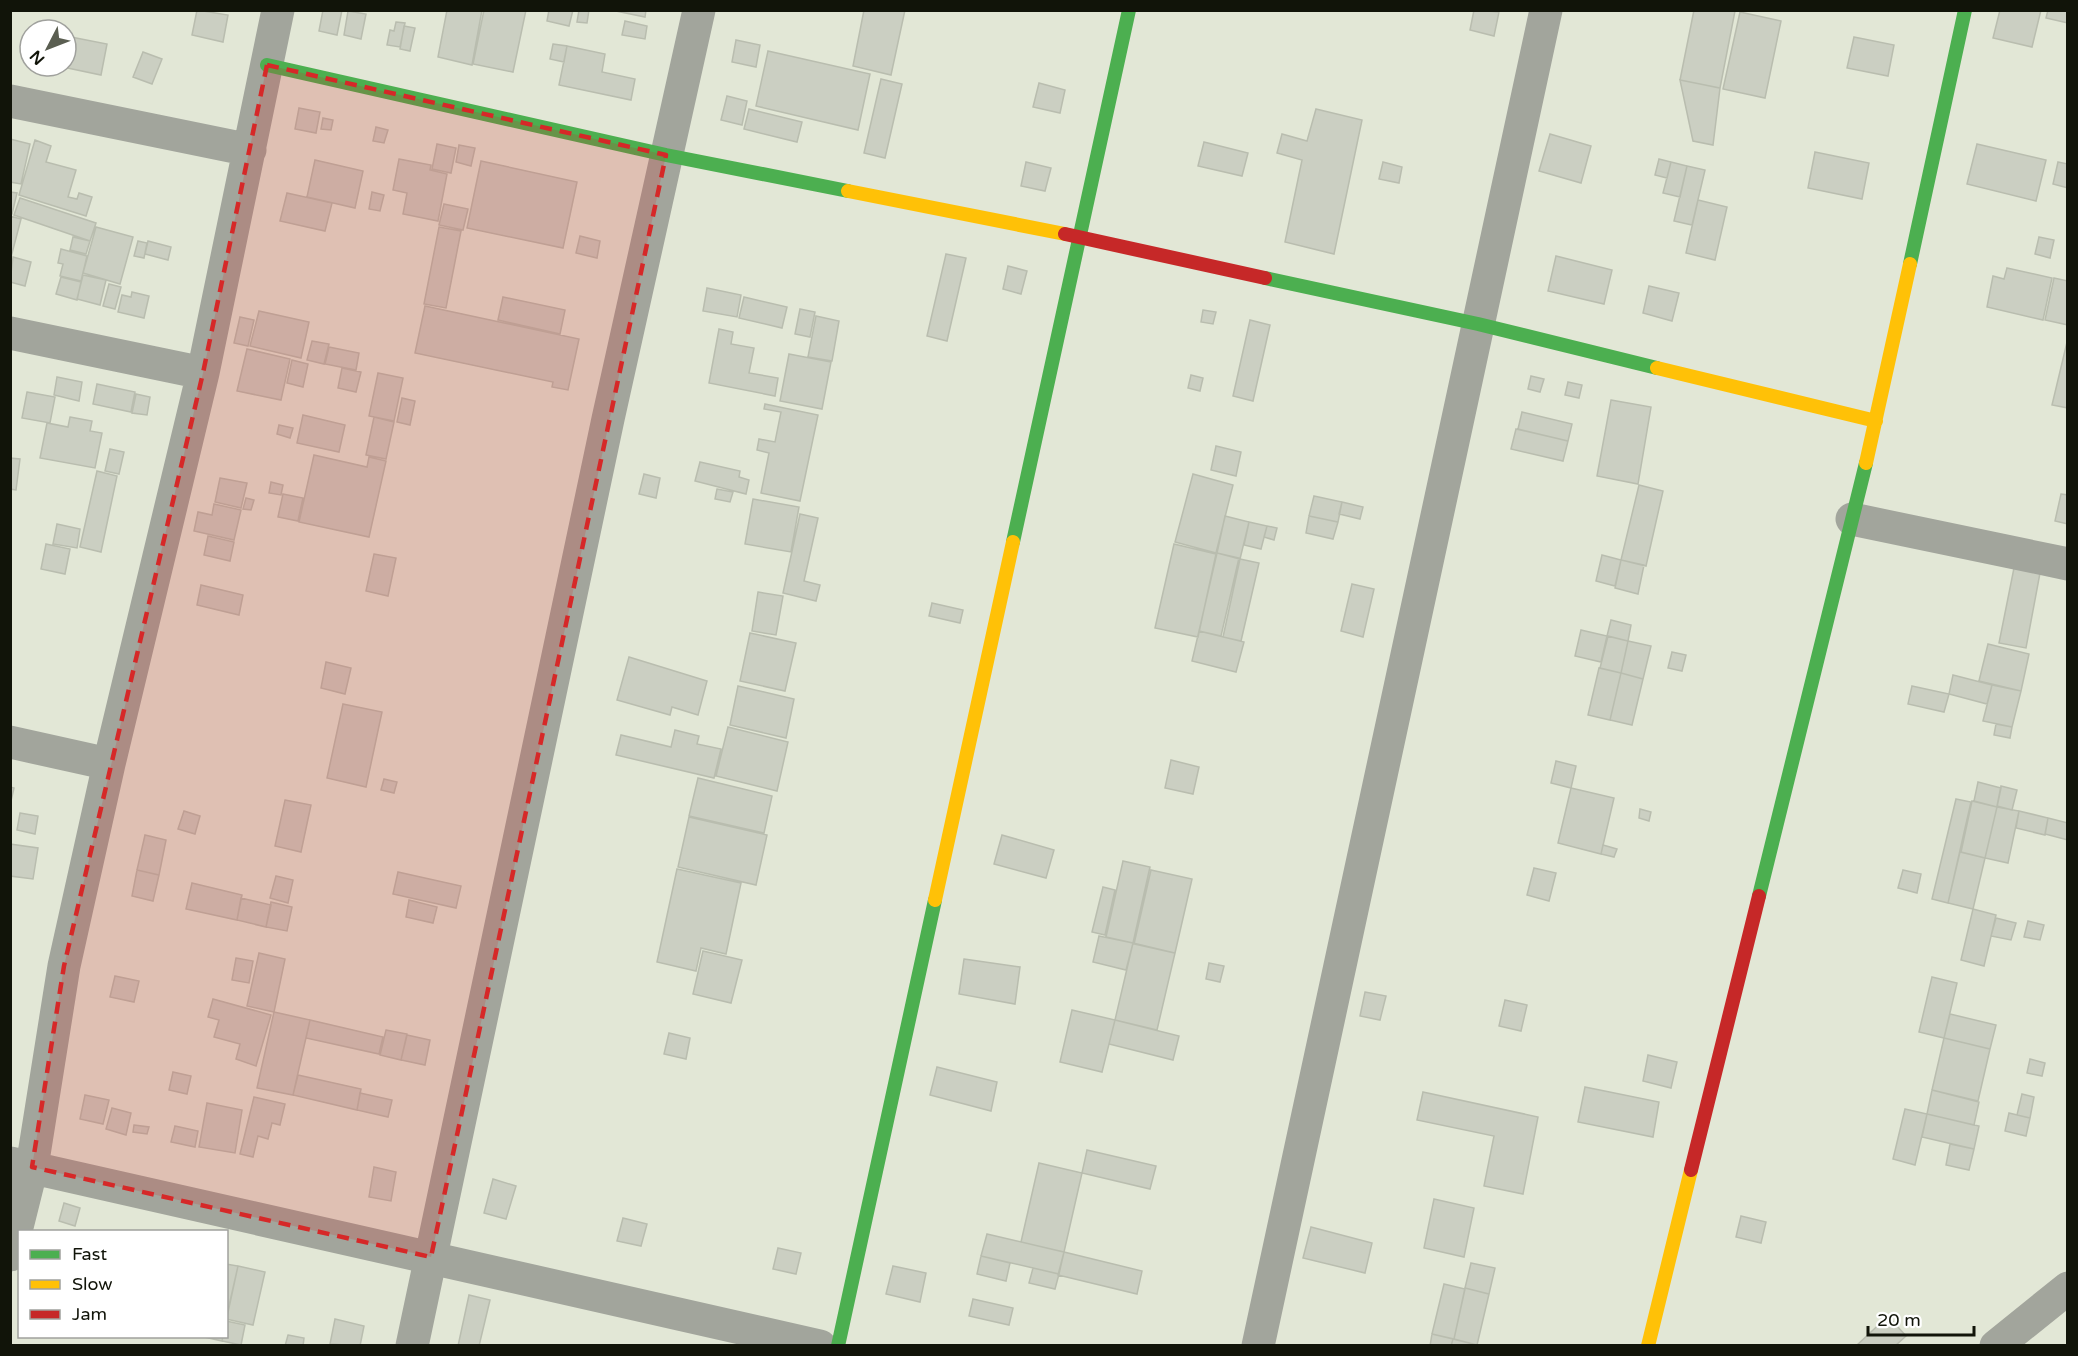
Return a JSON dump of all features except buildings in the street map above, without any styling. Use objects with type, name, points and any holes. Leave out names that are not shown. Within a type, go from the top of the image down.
[{"type":"street","points":[[10,1255],[21,1165],[109,764],[203,374],[278,10]]},
{"type":"street","points":[[412,1346],[666,155],[699,10]]},
{"type":"street","points":[[838,1346],[1129,10]]},
{"type":"street","points":[[1258,1346],[1546,10]]},
{"type":"street","points":[[1648,1346],[1876,421],[1965,10]]},
{"type":"street","points":[[267,65],[666,155],[1079,237],[1478,324],[1876,421]]},
{"type":"street","points":[[10,101],[249,150]]},
{"type":"street","points":[[10,333],[203,374]]},
{"type":"street","points":[[1852,519],[2067,564]]},
{"type":"street","points":[[10,742],[109,764]]},
{"type":"street","points":[[21,1165],[820,1346]]},
{"type":"street","points":[[1996,1346],[2067,1288]]},
{"type":"highlighted area","points":[[267,65],[666,155],[431,1257],[32,1167],[64,966],[203,373]]},
{"type":"traffic: fast","points":[[1013,542],[1129,10]]},
{"type":"traffic: fast","points":[[1910,264],[1965,10]]},
{"type":"traffic: fast","points":[[267,65],[666,155],[848,191]]},
{"type":"traffic: fast","points":[[1265,278],[1478,324],[1657,368]]},
{"type":"traffic: fast","points":[[1759,896],[1866,463]]},
{"type":"traffic: fast","points":[[838,1346],[935,900]]},
{"type":"traffic: slow","points":[[848,191],[1065,234]]},
{"type":"traffic: slow","points":[[1866,463],[1910,264]]},
{"type":"traffic: slow","points":[[1657,368],[1876,421]]},
{"type":"traffic: slow","points":[[935,900],[1013,542]]},
{"type":"traffic: slow","points":[[1648,1346],[1691,1170]]},
{"type":"traffic: jam","points":[[1065,234],[1265,278]]},
{"type":"traffic: jam","points":[[1691,1170],[1759,896]]}]
